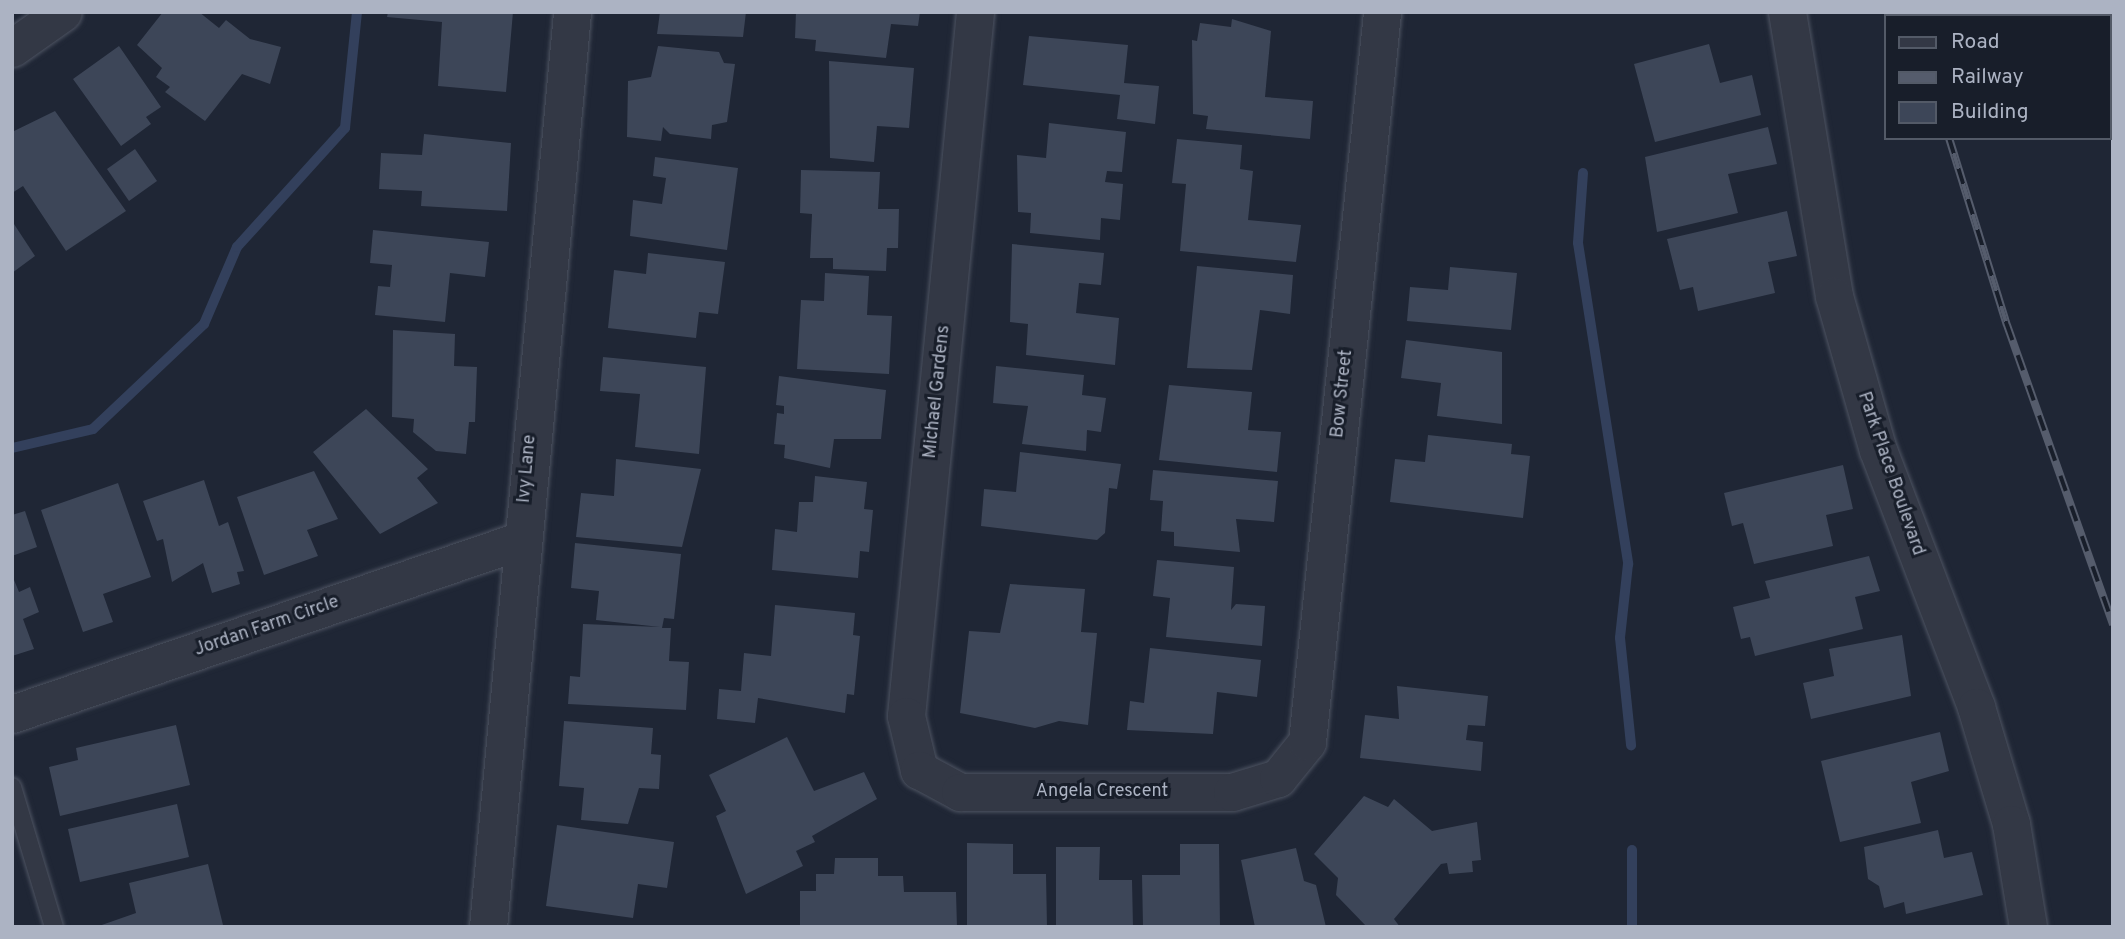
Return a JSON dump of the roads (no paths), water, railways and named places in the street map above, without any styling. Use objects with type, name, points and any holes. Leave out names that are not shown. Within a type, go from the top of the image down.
[{"type":"street","points":[[12,48],[63,12]]},
{"type":"street","name":"Ivy Lane","points":[[488,927],[572,12]]},
{"type":"street","name":"Michael Gardens","points":[[919,770],[906,716],[975,12]]},
{"type":"street","name":"Bow Street","points":[[1287,771],[1307,742],[1310,721],[1382,12]]},
{"type":"street","name":"Park Place Boulevard","points":[[1787,12],[1834,296],[1878,450],[1976,707],[2011,824],[2028,927]]},
{"type":"street","name":"Jordan Farm Circle","points":[[12,714],[522,540]]},
{"type":"street","name":"Angela Crescent","points":[[919,770],[960,792],[1232,792],[1287,771]]},
{"type":"lane","points":[[12,787],[54,927]]},
{"type":"waterway","points":[[12,448],[93,429],[204,324],[237,247],[345,128],[357,12]]},
{"type":"waterway","points":[[1583,173],[1578,243],[1628,564],[1620,638],[1631,745]]},
{"type":"waterway","points":[[1632,850],[1632,927]]},
{"type":"railway","points":[[1950,140],[2007,325],[2113,625]]}]
